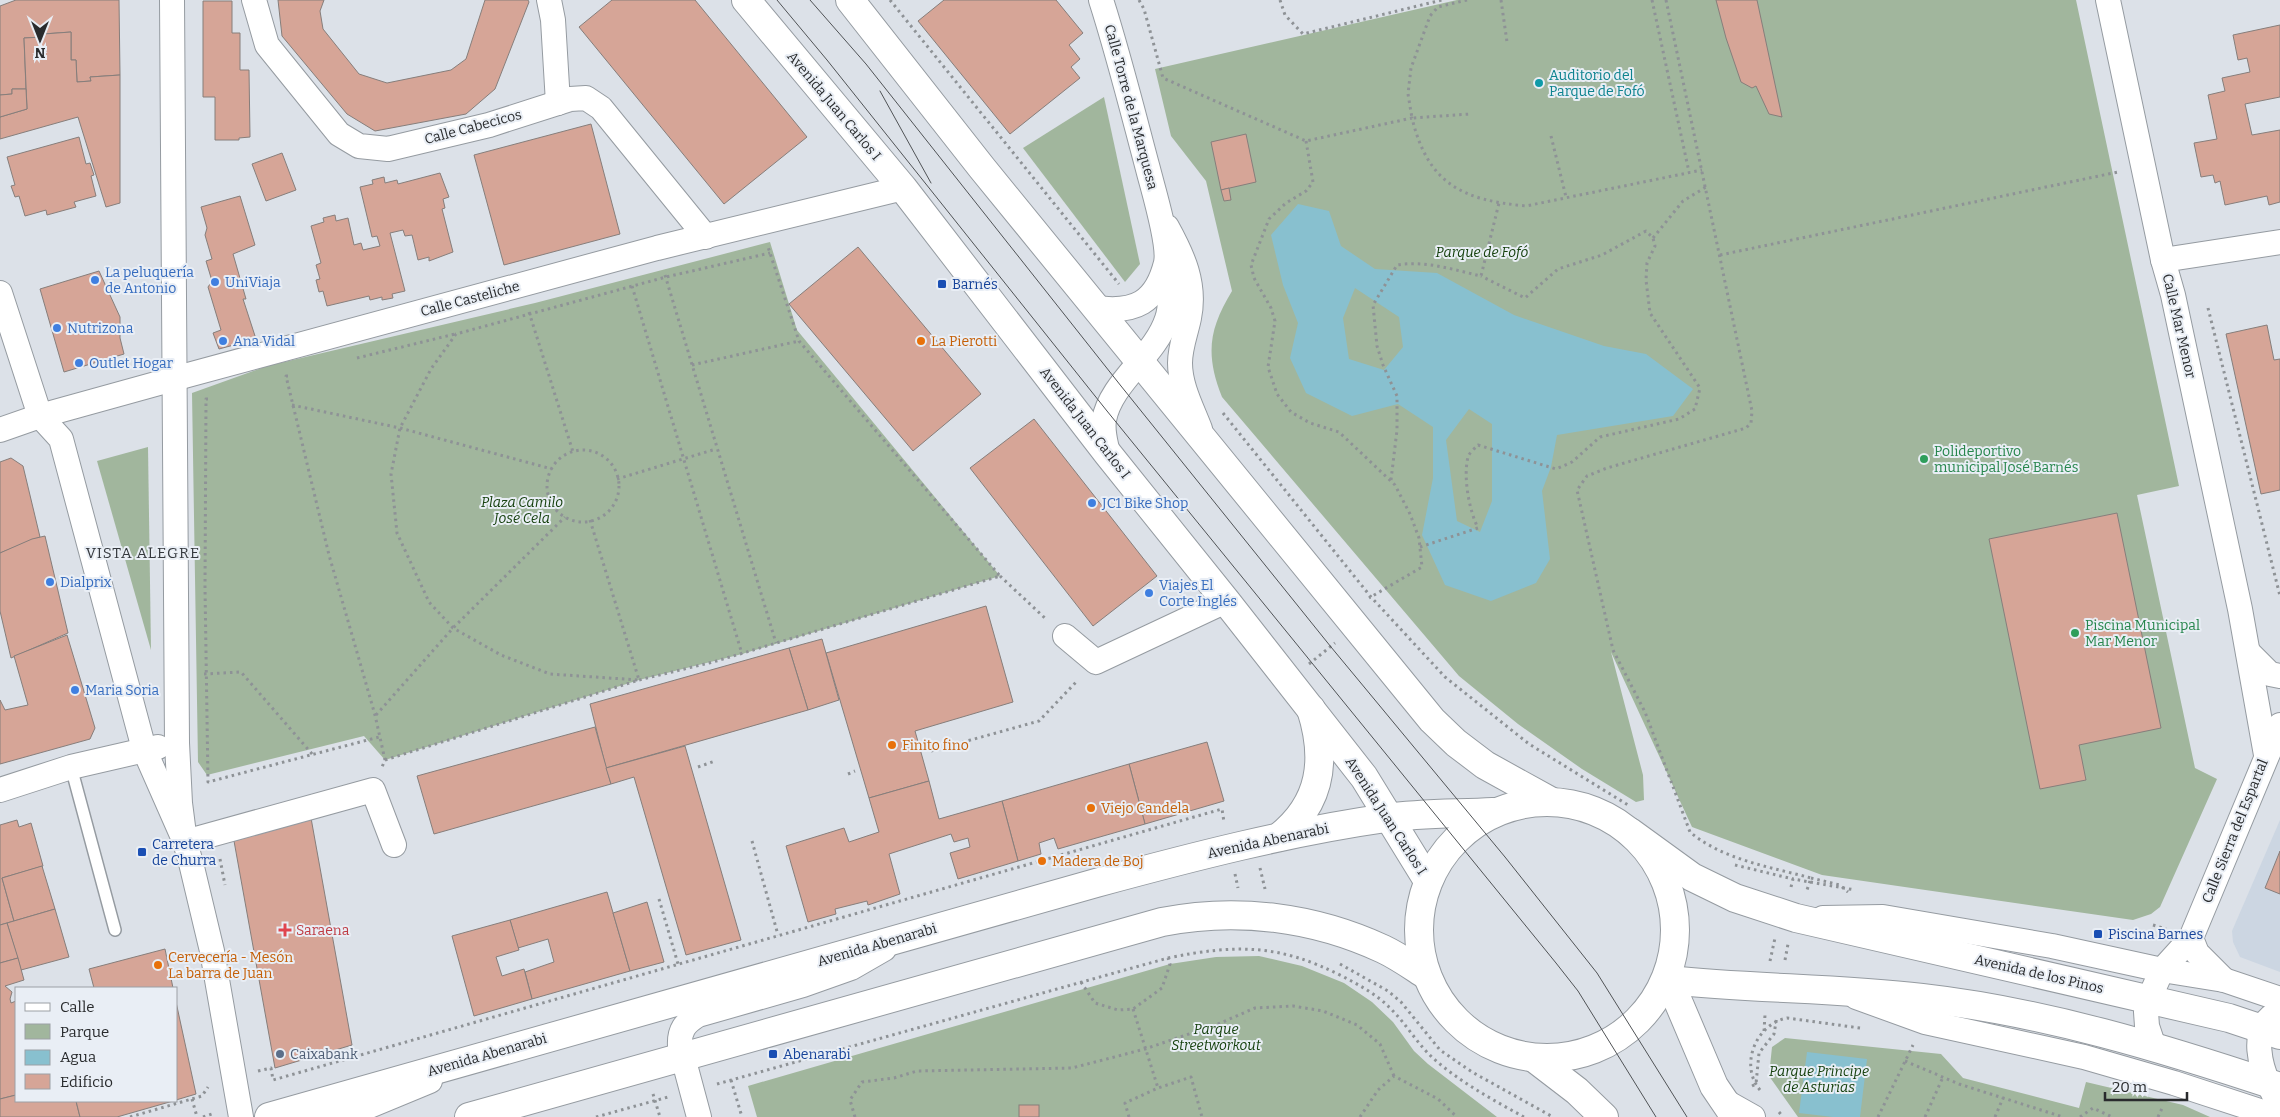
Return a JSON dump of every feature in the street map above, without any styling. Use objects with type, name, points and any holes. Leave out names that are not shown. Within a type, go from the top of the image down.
[{"type":"main road","name":"Avenida Juan Carlos I","points":[[746,0],[903,188],[1108,454],[1226,600],[1364,777],[1428,881]]},
{"type":"main road","points":[[850,0],[982,168],[1432,720],[1456,743],[1485,765],[1552,802]]},
{"type":"main road","points":[[1267,839],[1300,816],[1316,787],[1319,771],[1319,734],[1311,709]]},
{"type":"main road","points":[[1552,802],[1590,809],[1612,819],[1632,821],[1662,871],[1672,900],[1677,949],[1670,980],[1636,1022],[1608,1040],[1579,1054],[1534,1058],[1491,1046],[1466,1030],[1448,1012],[1435,994],[1426,975],[1420,949],[1419,922],[1428,881],[1440,859],[1458,838],[1493,812],[1520,805],[1552,802]]},
{"type":"main road","name":"Avenida Abenarabi","points":[[268,1117],[1096,882],[1267,839],[1388,818],[1493,812]]},
{"type":"main road","name":"Avenida de los Pinos","points":[[1632,821],[1692,877],[1736,898],[1796,918],[2229,1018],[2274,1025]]},
{"type":"main road","points":[[469,1117],[1162,922],[1218,914],[1271,918],[1345,933],[1385,950],[1426,975]]},
{"type":"main road","points":[[1670,980],[1728,986],[1838,990],[1924,998],[2000,1010],[2093,1030],[2154,1046],[2276,1092]]},
{"type":"main road","points":[[1670,980],[1728,1108]]},
{"type":"main road","points":[[1534,1058],[1577,1091],[1604,1117]]},
{"type":"street","points":[[172,0],[176,674],[180,803],[185,842],[212,951],[241,1117]]},
{"type":"street","name":"Calle Cabecicos","points":[[254,0],[267,45],[339,134],[359,146],[388,149],[489,125],[570,99],[586,98],[601,108],[706,238]]},
{"type":"street","points":[[549,0],[553,20],[558,103]]},
{"type":"street","name":"Calle Torre de la Marquesa","points":[[1101,0],[1160,215],[1170,298],[1168,318],[1154,346],[1121,386],[1107,410],[1104,422],[1104,436],[1108,454]]},
{"type":"street","name":"Calle Mar Menor","points":[[2108,0],[2163,260],[2177,314],[2248,652],[2266,755]]},
{"type":"street","name":"Calle Casteliche","points":[[0,430],[40,416],[657,248],[706,238],[903,188]]},
{"type":"street","name":"Calle Torre de la Marquesa","points":[[1160,215],[1181,252],[1188,272],[1192,298],[1180,366],[1190,404],[1206,442]]},
{"type":"street","points":[[2163,260],[2280,242]]},
{"type":"street","name":"Calle Torre de la Marquesa","points":[[1096,308],[1113,310],[1138,306],[1150,298],[1166,261]]},
{"type":"street","points":[[0,293],[40,416],[61,439],[144,749],[185,842]]},
{"type":"street","points":[[1064,636],[1096,662],[1226,600]]},
{"type":"street","points":[[2248,652],[2270,674],[2280,676]]},
{"type":"street","name":"Calle Sierra del Espartal","points":[[2154,1046],[2147,1026],[2146,1012],[2149,999],[2280,725]]},
{"type":"street","points":[[0,790],[71,767],[177,743]]},
{"type":"street","points":[[185,842],[373,790],[394,845]]},
{"type":"street","name":"Avenida de los Pinos","points":[[1796,918],[1883,917],[2052,946],[2162,970],[2224,980],[2280,999]]},
{"type":"street","points":[[2180,934],[2224,980]]},
{"type":"street","points":[[699,1117],[682,1057],[680,1037],[685,1024],[698,1015],[803,985],[851,968],[902,938]]},
{"type":"street","points":[[1838,990],[1925,1022],[2084,1058],[2174,1082],[2278,1117]]},
{"type":"street","points":[[2274,1025],[2259,1051],[2263,1072],[2276,1092]]},
{"type":"street","points":[[332,1117],[366,1107],[413,1089],[478,1058]]},
{"type":"street","points":[[1728,1108],[1753,1117]]},
{"type":"lane","points":[[71,767],[115,930]]},
{"type":"path","points":[[1139,0],[1144,9],[1163,78],[1306,141],[1412,118],[1470,114]]},
{"type":"path","points":[[1280,0],[1285,15],[1303,34],[1442,0]]},
{"type":"path","points":[[1467,0],[1438,7],[1430,16],[1411,68],[1408,94],[1417,140],[1430,163],[1449,184],[1468,196],[1499,203],[1526,206],[1702,170]]},
{"type":"path","points":[[1500,0],[1507,42]]},
{"type":"path","points":[[1652,0],[1689,172]]},
{"type":"path","points":[[1666,0],[1752,410],[1751,423],[1746,428],[1607,468],[1587,476],[1577,490],[1612,650],[1645,712],[1690,832],[1703,843],[1734,857],[1840,885],[1852,898]]},
{"type":"path","points":[[1551,136],[1566,197]]},
{"type":"path","points":[[1288,680],[1336,643],[1352,622],[1357,605],[1422,567],[1422,547],[1410,514],[1395,485],[1338,432],[1310,423],[1291,412],[1277,394],[1268,367],[1275,321],[1272,308],[1254,278],[1250,265],[1269,219],[1286,203],[1306,191],[1313,182],[1306,141]]},
{"type":"path","points":[[1720,255],[2143,166]]},
{"type":"path","points":[[1652,238],[1683,202],[1696,191],[1706,187]]},
{"type":"path","points":[[1481,276],[1499,203]]},
{"type":"path","points":[[760,224],[799,341],[1000,576],[1064,636]]},
{"type":"path","points":[[1390,481],[1397,430],[1397,396],[1382,366],[1377,346],[1373,305],[1397,265],[1407,263],[1440,267],[1481,276],[1525,298],[1558,269],[1602,255],[1646,231],[1652,238],[1655,246],[1647,263],[1646,280],[1650,313],[1700,388],[1695,409],[1678,419],[1600,436],[1572,462],[1556,469],[1488,446],[1478,445],[1468,456],[1468,492],[1471,513],[1478,528],[1422,547]]},
{"type":"path","points":[[657,248],[776,643]]},
{"type":"path","points":[[352,360],[456,334],[529,312],[770,253]]},
{"type":"path","points":[[632,286],[742,654]]},
{"type":"path","points":[[2208,308],[2280,596]]},
{"type":"path","points":[[529,312],[573,452]]},
{"type":"path","points":[[456,334],[432,369],[400,428],[391,474],[397,533],[429,602],[453,628],[501,655],[550,674],[639,680]]},
{"type":"path","points":[[692,364],[799,341]]},
{"type":"path","points":[[278,351],[286,376],[329,555],[375,715],[385,760],[639,680],[742,654],[1000,576]]},
{"type":"path","points":[[277,379],[295,374]]},
{"type":"path","points":[[215,397],[206,399],[208,782],[379,737]]},
{"type":"path","points":[[292,405],[400,428],[552,469]]},
{"type":"path","points":[[584,449],[596,452],[606,458],[614,468],[619,490],[616,501],[601,518],[581,522],[565,517],[557,512],[552,505],[546,488],[547,478],[556,461],[564,455],[573,452],[584,449]]},
{"type":"path","points":[[617,479],[716,449]]},
{"type":"path","points":[[375,715],[453,628],[565,517]]},
{"type":"path","points":[[590,520],[639,680]]},
{"type":"path","points":[[1371,597],[1445,677],[1529,744],[1632,821]]},
{"type":"path","points":[[713,662],[716,669]]},
{"type":"path","points":[[931,751],[1039,721],[1096,662]]},
{"type":"path","points":[[176,674],[241,672],[313,754]]},
{"type":"path","points":[[698,767],[715,761]]},
{"type":"path","points":[[848,774],[855,771]]},
{"type":"path","points":[[1267,839],[1271,918]]},
{"type":"path","points":[[752,841],[778,935]]},
{"type":"path","points":[[1727,863],[1793,879]]},
{"type":"path","points":[[1728,1108],[1756,1084],[1758,1053],[1774,1034],[1785,954],[1811,878]]},
{"type":"path","points":[[659,899],[678,964]]},
{"type":"path","points":[[2162,936],[2180,934]]},
{"type":"path","points":[[596,1117],[1168,958],[1224,948],[1247,948],[1285,954],[1310,961],[1355,983],[1389,1007],[1434,1060],[1465,1082],[1524,1117]]},
{"type":"path","points":[[1082,982],[1095,1003],[1118,1010],[1133,1009],[1162,988],[1170,964],[1168,958]]},
{"type":"path","points":[[1335,962],[1356,971],[1388,991],[1400,1002],[1440,1050],[1472,1072],[1553,1117]]},
{"type":"path","points":[[856,1117],[850,1100],[862,1082],[894,1078],[917,1071],[1072,1068],[1145,1049],[1218,1024],[1255,1008],[1293,1006],[1323,1012],[1356,1025],[1380,1044],[1394,1076],[1438,1099],[1457,1117]]},
{"type":"path","points":[[1133,1009],[1158,1088]]},
{"type":"path","points":[[1761,1091],[1750,1068],[1754,1047],[1764,1031],[1777,1020]]},
{"type":"path","points":[[1879,1117],[1916,1038]]},
{"type":"path","points":[[391,1040],[392,1046]]},
{"type":"path","points":[[1905,1061],[1943,1077],[2063,1117]]},
{"type":"path","points":[[1360,1117],[1378,1090],[1394,1076]]},
{"type":"path","points":[[1129,1117],[1126,1104],[1158,1088],[1191,1077],[1202,1117]]},
{"type":"path","points":[[1925,1117],[1943,1077]]},
{"type":"path","points":[[731,1080],[742,1117]]},
{"type":"path","points":[[1995,1117],[2003,1098]]},
{"type":"path","points":[[192,1099],[197,1117]]},
{"type":"path","points":[[655,1100],[660,1117]]},
{"type":"path","points":[[2080,1117],[2093,1108],[2112,1117]]},
{"type":"path","points":[[1778,1110],[1783,1117]]},
{"type":"shaded area","points":[[2280,820],[2280,972],[2240,957],[2233,942],[2232,931]]},
{"type":"green space","name":"Parque de Fofó","points":[[1457,0],[2076,0],[2179,486],[2137,495],[2195,768],[2217,779],[2160,907],[2151,914],[2133,920],[1822,875],[1692,827],[1611,652],[1643,775],[1644,800],[1636,802],[1582,769],[1518,724],[1459,676],[1222,397],[1213,368],[1212,342],[1218,318],[1232,291],[1206,181],[1171,136],[1155,69]]},
{"type":"green space","points":[[1104,97],[1140,264],[1125,282],[1023,148]]},
{"type":"green space","name":"Plaza Camilo José Cela","points":[[770,242],[797,330],[1000,576],[742,654],[639,680],[385,760],[364,736],[207,775],[198,762],[192,393],[267,366],[535,303]]},
{"type":"green space","points":[[148,447],[151,650],[97,461]]},
{"type":"green space","name":"Parque Streetworkout","points":[[1259,956],[1302,966],[1344,983],[1372,1002],[1393,1022],[1414,1051],[1428,1064],[1497,1117],[757,1117],[748,1086],[1170,964],[1216,957]]},
{"type":"green space","name":"Parque Principe de Asturias","points":[[1785,1038],[1941,1054],[1963,1078],[2079,1108],[2086,1082],[2183,1105],[2210,1117],[1798,1117],[1769,1076],[1772,1047]]},
{"type":"water","points":[[1298,204],[1329,211],[1341,246],[1375,269],[1437,273],[1514,315],[1604,346],[1646,354],[1693,389],[1673,416],[1557,435],[1551,467],[1542,491],[1550,559],[1536,583],[1491,601],[1445,585],[1422,535],[1433,478],[1433,427],[1398,404],[1352,416],[1306,393],[1290,358],[1298,323],[1283,285],[1271,235]],"holes":[[[1355,288],[1399,317],[1403,347],[1384,370],[1349,359],[1343,318]],[[1469,409],[1492,424],[1492,501],[1480,532],[1457,521],[1446,440]]]},
{"type":"water","points":[[1807,1052],[1867,1059],[1860,1117],[1833,1117],[1799,1113]]},
{"type":"building","points":[[16,0],[119,0],[120,75],[90,77],[91,81],[77,82],[76,60],[71,60],[71,32],[43,34],[43,37],[24,38],[26,89],[12,89],[12,94],[0,95],[0,6]]},
{"type":"building","points":[[278,0],[324,0],[320,11],[323,29],[359,74],[387,83],[451,70],[466,59],[485,0],[528,0],[529,2],[495,89],[466,114],[375,131],[347,114],[282,36]]},
{"type":"building","points":[[612,0],[695,0],[807,137],[724,204],[579,27]]},
{"type":"building","points":[[944,0],[1056,0],[1083,33],[1069,45],[1080,59],[1071,67],[1080,78],[1010,134],[918,21]]},
{"type":"building","points":[[1716,0],[1757,0],[1782,117],[1769,114],[1756,86],[1752,88],[1741,82],[1726,38]]},
{"type":"building","points":[[203,1],[232,1],[232,33],[240,33],[240,70],[249,70],[250,137],[239,138],[239,140],[215,140],[215,97],[203,97]]},
{"type":"building","points":[[2280,25],[2280,97],[2245,104],[2252,135],[2280,130],[2280,202],[2269,205],[2267,196],[2225,205],[2220,181],[2215,183],[2213,175],[2201,177],[2194,143],[2217,139],[2208,95],[2225,91],[2222,78],[2250,72],[2247,58],[2238,60],[2233,35]]},
{"type":"building","points":[[71,32],[71,60],[76,60],[77,82],[91,81],[90,77],[120,75],[120,203],[106,207],[78,117],[0,139],[0,117],[27,109],[24,38],[43,37],[43,34]]},
{"type":"building","points":[[12,89],[26,89],[27,109],[0,117],[0,95],[12,94]]},
{"type":"building","points":[[591,124],[620,234],[504,265],[474,155]]},
{"type":"building","points":[[1246,134],[1256,182],[1221,190],[1211,142]]},
{"type":"building","points":[[79,137],[86,164],[90,163],[94,175],[91,176],[96,196],[74,202],[76,207],[47,215],[46,210],[25,216],[19,196],[15,197],[11,186],[15,185],[7,157]]},
{"type":"building","points":[[282,153],[296,190],[266,201],[252,164]]},
{"type":"building","points":[[440,173],[449,197],[443,199],[445,208],[442,209],[453,252],[429,261],[429,257],[418,260],[412,235],[405,236],[403,230],[390,233],[405,291],[392,294],[393,298],[382,300],[382,297],[370,300],[369,296],[327,306],[323,291],[319,292],[316,280],[320,279],[316,265],[321,263],[311,226],[324,222],[323,218],[335,215],[336,221],[348,218],[354,245],[361,243],[363,250],[380,246],[377,236],[372,237],[360,187],[373,184],[372,180],[384,177],[385,183],[397,180],[398,184]]},
{"type":"building","points":[[1229,188],[1231,200],[1224,201],[1221,190]]},
{"type":"building","points":[[240,196],[255,245],[233,254],[246,299],[243,299],[256,339],[219,349],[213,333],[221,330],[208,287],[212,281],[206,261],[212,259],[205,235],[207,228],[201,207]]},
{"type":"building","points":[[858,247],[981,394],[913,451],[789,304]]},
{"type":"building","points":[[99,271],[120,317],[120,338],[124,354],[64,372],[40,289]]},
{"type":"building","points":[[2267,325],[2274,360],[2280,359],[2280,490],[2261,494],[2226,334]]},
{"type":"building","points":[[1034,419],[1157,576],[1093,626],[970,468]]},
{"type":"building","points":[[11,458],[23,466],[40,537],[0,553],[0,462]]},
{"type":"building","name":"Piscina Municipal Mar Menor","points":[[2117,513],[2161,728],[2079,745],[2086,780],[2040,789],[1989,539]]},
{"type":"building","points":[[45,536],[68,633],[11,658],[0,611],[0,553],[32,539]]},
{"type":"building","points":[[986,606],[1013,702],[915,731],[929,781],[869,798],[826,653]]},
{"type":"building","points":[[67,635],[95,728],[90,739],[0,764],[0,700],[5,710],[28,705],[14,656]]},
{"type":"building","points":[[822,639],[839,700],[808,710],[789,648]]},
{"type":"building","points":[[789,648],[808,710],[606,768],[590,704]]},
{"type":"building","points":[[595,727],[611,784],[434,834],[417,776]]},
{"type":"building","points":[[1207,742],[1224,801],[1145,824],[1129,764]]},
{"type":"building","points":[[685,746],[741,940],[686,955],[634,777],[611,784],[606,768]]},
{"type":"building","points":[[1129,764],[1145,824],[1058,849],[1054,838],[1039,843],[1041,854],[1018,861],[1002,801]]},
{"type":"building","points":[[929,781],[939,819],[1002,801],[1018,861],[958,879],[950,853],[970,847],[968,838],[954,842],[951,834],[889,854],[900,894],[868,905],[867,901],[835,909],[836,914],[808,922],[786,846],[844,828],[849,842],[879,832],[869,798]]},
{"type":"building","points":[[311,818],[352,1045],[275,1068],[234,841]]},
{"type":"building","points":[[17,820],[19,827],[31,823],[43,866],[2,878],[14,921],[0,925],[0,825]]},
{"type":"building","points":[[2280,851],[2280,894],[2265,888]]},
{"type":"building","points":[[42,866],[55,909],[14,921],[2,878]]},
{"type":"building","points":[[607,892],[630,971],[532,999],[525,972],[554,962],[548,939],[518,948],[510,920]]},
{"type":"building","points":[[647,902],[664,962],[630,971],[613,913]]},
{"type":"building","points":[[55,909],[69,957],[21,970],[7,923]]},
{"type":"building","points":[[510,920],[519,950],[496,957],[502,976],[524,969],[532,999],[474,1016],[452,936]]},
{"type":"building","points":[[7,923],[18,958],[0,963],[0,925]]},
{"type":"building","points":[[165,949],[173,987],[94,987],[89,969]]},
{"type":"building","points":[[18,958],[24,980],[5,986],[12,992],[11,1003],[15,1001],[15,1095],[0,1099],[0,963]]},
{"type":"building","points":[[178,1011],[196,1094],[178,1099]]},
{"type":"building","points":[[15,1095],[15,1102],[76,1102],[80,1117],[0,1117],[0,1099]]},
{"type":"building","points":[[76,1102],[170,1102],[117,1117],[80,1117]]},
{"type":"building","points":[[1019,1105],[1039,1105],[1039,1117],[1019,1117]]},
{"type":"tram line","points":[[777,0],[1107,411],[1556,963],[1578,991],[1656,1117]]},
{"type":"tram line","points":[[810,0],[866,64],[1121,386],[1331,647],[1505,857],[1597,973],[1687,1117]]},
{"type":"tram line","points":[[880,91],[931,183]]},
{"type":"place","name":"Auditorio del Parque de Fofó","points":[[1539,83]]},
{"type":"place","name":"La peluquería de Antonio","points":[[95,280]]},
{"type":"place","name":"UniViaja","points":[[215,282]]},
{"type":"place","name":"Barnés","points":[[942,284]]},
{"type":"place","name":"Nutrizona","points":[[57,328]]},
{"type":"place","name":"Ana Vidal","points":[[223,341]]},
{"type":"place","name":"La Pierotti","points":[[921,341]]},
{"type":"place","name":"Outlet Hogar","points":[[79,363]]},
{"type":"place","name":"Polideportivo municipal José Barnés","points":[[1924,459]]},
{"type":"place","name":"JC1 Bike Shop","points":[[1092,503]]},
{"type":"place","name":"Dialprix","points":[[50,582]]},
{"type":"place","name":"Viajes El Corte Inglés","points":[[1149,593]]},
{"type":"place","name":"Piscina Municipal Mar Menor","points":[[2075,633]]},
{"type":"place","name":"Maria Soria","points":[[75,690]]},
{"type":"place","name":"Finito fino","points":[[892,745]]},
{"type":"place","name":"Viejo Candela","points":[[1091,808]]},
{"type":"place","name":"Carretera de Churra","points":[[142,852]]},
{"type":"place","name":"Madera de Boj","points":[[1042,861]]},
{"type":"place","name":"Saraena","points":[[285,930]]},
{"type":"place","name":"Piscina Barnes","points":[[2098,934]]},
{"type":"place","name":"Cervecería - Mesón La barra de Juan","points":[[158,965]]},
{"type":"place","name":"Caixabank","points":[[280,1054]]},
{"type":"place","name":"Abenarabi","points":[[773,1054]]},
{"type":"district","name":"VISTA ALEGRE","points":[[143,553]]}]
